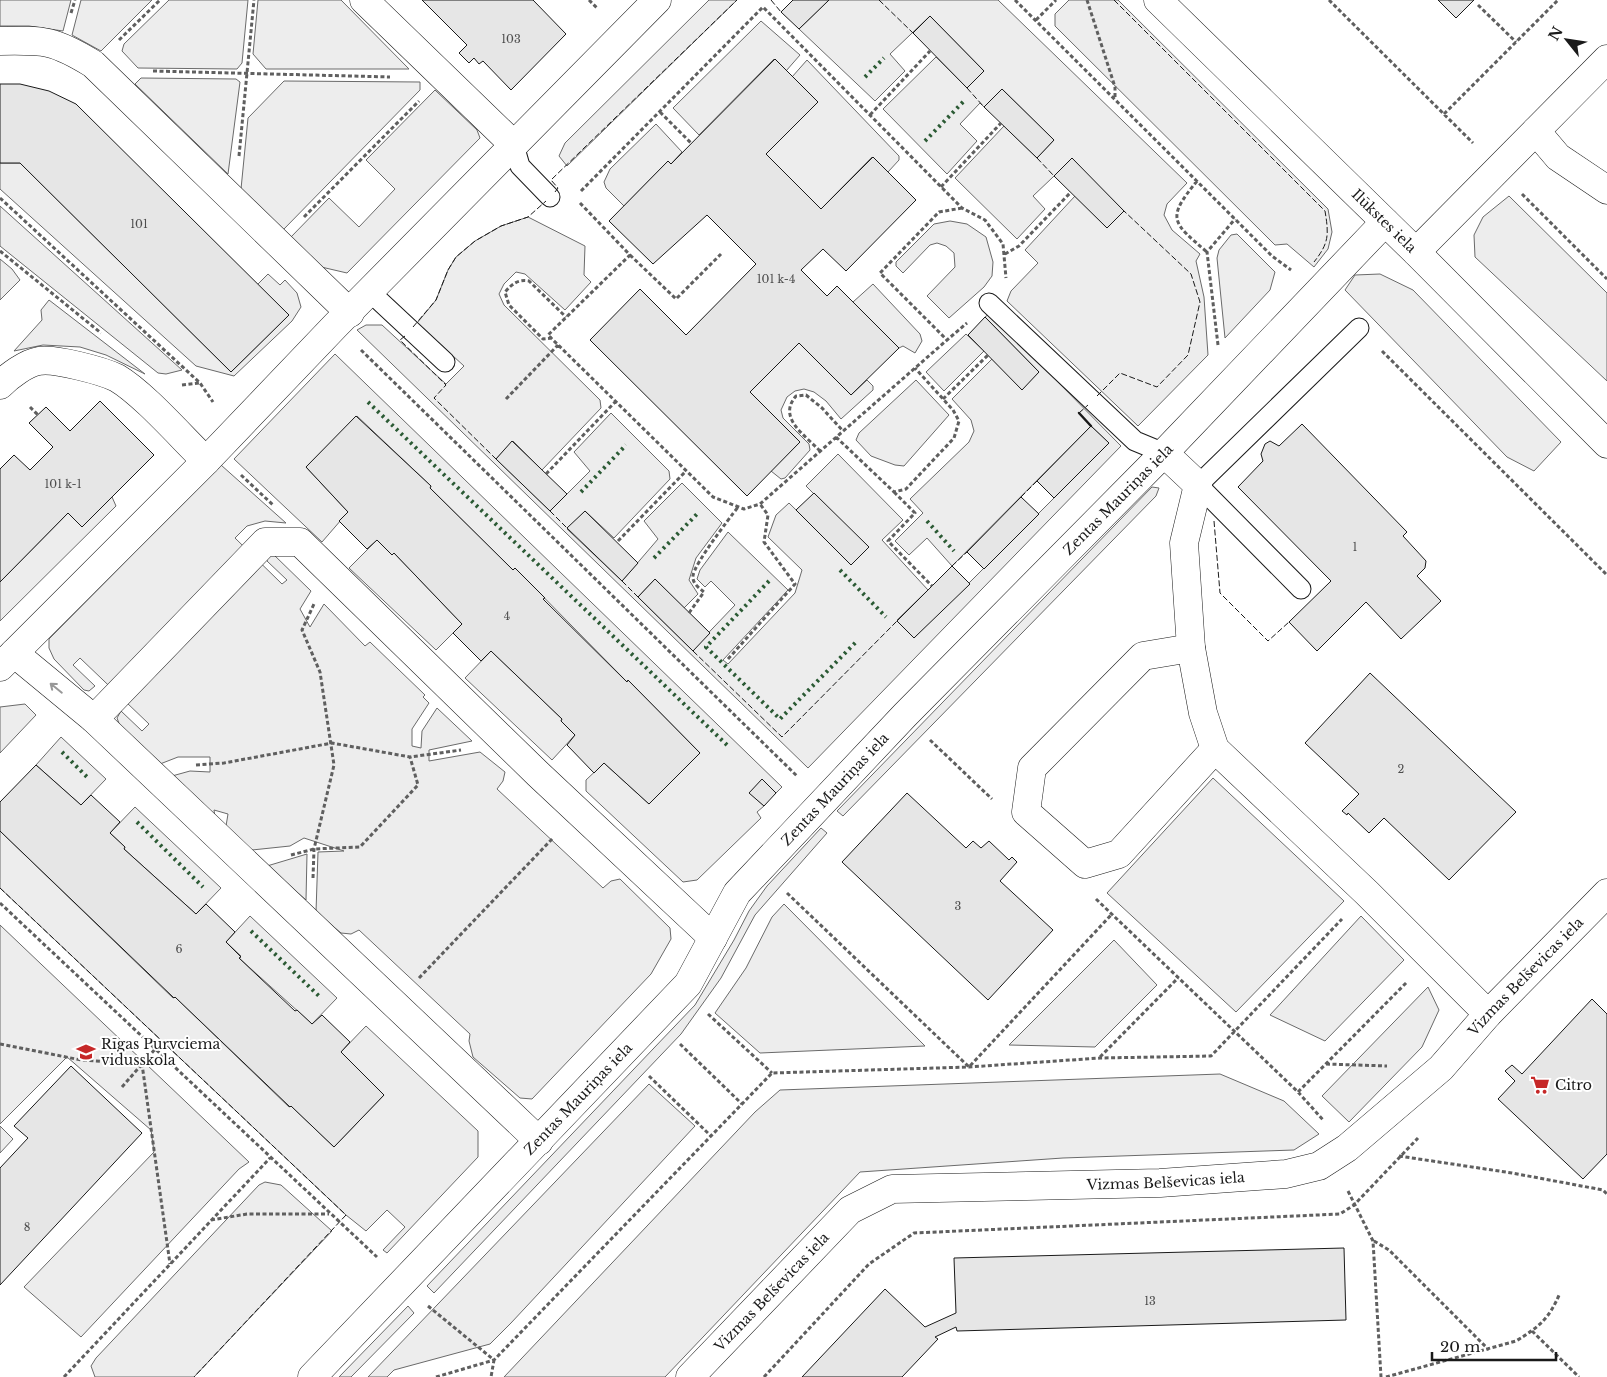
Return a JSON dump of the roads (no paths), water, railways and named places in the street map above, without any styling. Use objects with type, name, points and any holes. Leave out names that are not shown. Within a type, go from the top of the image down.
[{"type":"street","points":[[364,0],[514,145]]},
{"type":"street","points":[[539,1141],[94,719],[7,660],[211,456],[657,0]]},
{"type":"street","name":"Ilūkstes iela","points":[[1158,0],[1416,252],[1607,444]]},
{"type":"street","points":[[0,41],[41,40],[69,49],[94,64],[350,312]]},
{"type":"street","points":[[1416,252],[1607,59]]},
{"type":"street","points":[[1536,131],[1558,156],[1607,190]]},
{"type":"street","name":"Zentas Mauriņas iela","points":[[312,1377],[405,1282],[688,984],[737,892],[906,716],[1164,453],[1385,222]]},
{"type":"street","points":[[0,384],[10,376],[38,361],[77,365],[116,378],[211,456]]},
{"type":"street","points":[[1164,453],[1198,485],[1184,543],[1191,648],[1203,713],[1215,748],[1367,893],[1488,1014]]},
{"type":"street","points":[[94,719],[265,542],[300,542],[506,743],[713,938]]},
{"type":"street","points":[[1191,648],[1143,656],[1032,768],[1026,812],[1085,864],[1119,854],[1215,748]]},
{"type":"street","name":"Vizmas Belševicas iela","points":[[690,1377],[850,1210],[892,1189],[1160,1183],[1286,1174],[1319,1166],[1347,1148],[1441,1068],[1488,1014],[1607,894]]},
{"type":"lane","points":[[514,145],[520,166],[550,197]]},
{"type":"lane","points":[[370,292],[445,362]]},
{"type":"lane","points":[[989,303],[1135,442],[1164,453]]},
{"type":"lane","points":[[1301,589],[1198,485],[1359,328]]},
{"type":"place","name":"Rīgas Purvciema vidusskola","points":[[86,1052]]},
{"type":"place","name":"Citro","points":[[1540,1085]]}]
